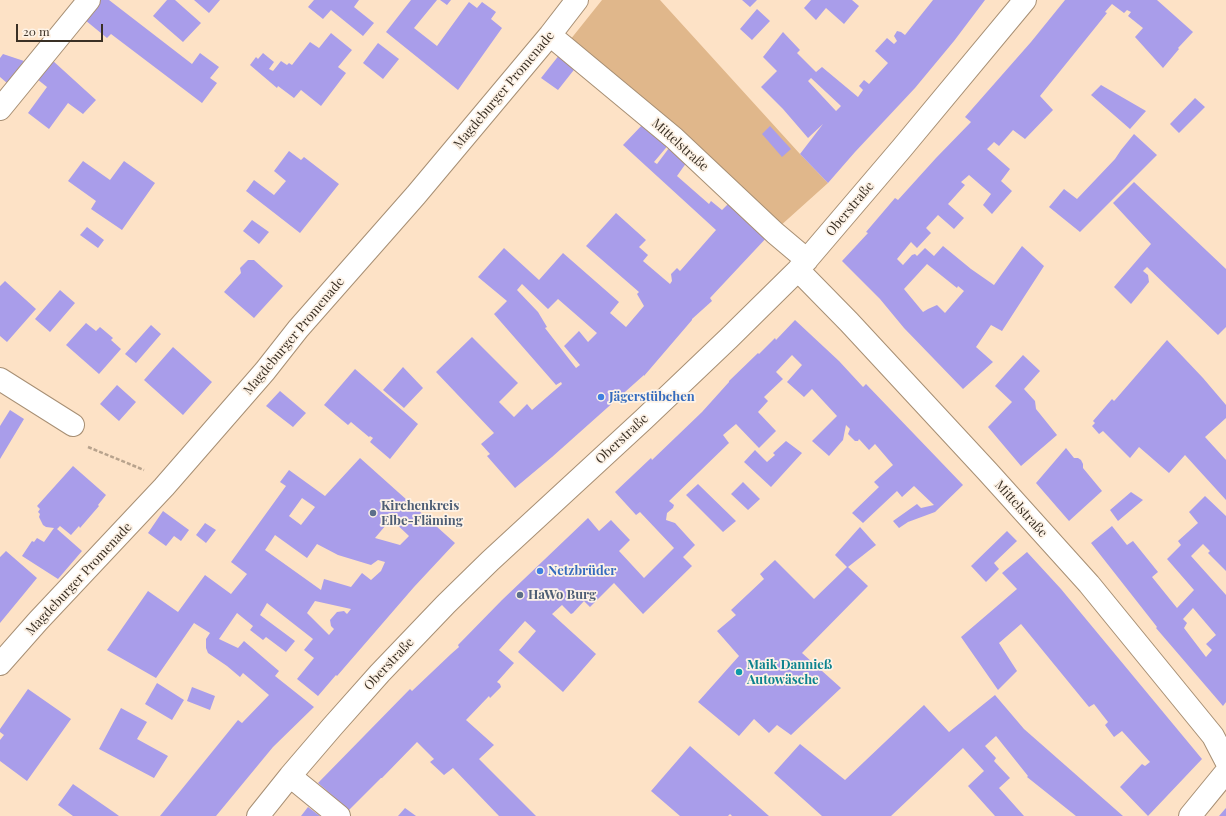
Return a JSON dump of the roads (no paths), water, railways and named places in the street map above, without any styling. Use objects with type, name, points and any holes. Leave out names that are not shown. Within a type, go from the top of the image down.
[{"type":"street","points":[[0,109],[89,0]]},
{"type":"street","name":"Magdeburger Promenade","points":[[0,664],[38,621],[164,487],[265,371],[298,329],[416,195],[550,35],[577,0]]},
{"type":"street","name":"Oberstraße","points":[[258,816],[290,776],[380,673],[446,604],[490,561],[644,419],[729,338],[802,265],[1025,0]]},
{"type":"street","name":"Mittelstraße","points":[[550,35],[674,138],[775,233],[849,322],[1089,584],[1213,736],[1226,762]]},
{"type":"street","points":[[0,380],[73,425]]},
{"type":"street","points":[[1190,816],[1226,772]]},
{"type":"street","points":[[290,776],[339,816]]},
{"type":"place","name":"Jägerstübchen","points":[[601,397]]},
{"type":"place","name":"Kirchenkreis Elbe-Fläming","points":[[373,513]]},
{"type":"place","name":"Netzbrüder","points":[[540,571]]},
{"type":"place","name":"HaWo Burg","points":[[520,595]]},
{"type":"place","name":"Maik Dannieß Autowäsche","points":[[739,672]]}]
